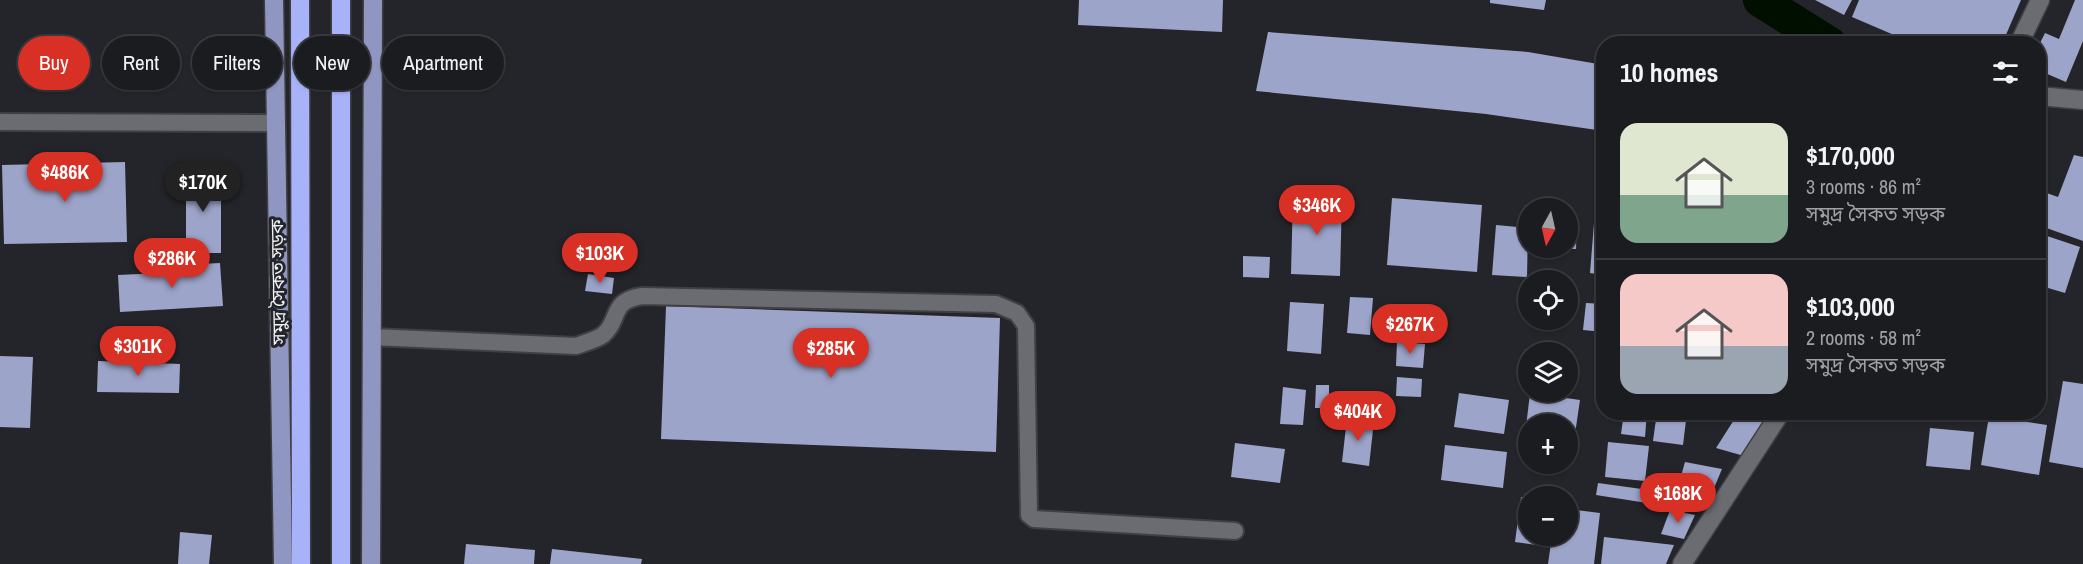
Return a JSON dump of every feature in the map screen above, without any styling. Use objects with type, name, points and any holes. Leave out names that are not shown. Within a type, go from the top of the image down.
[{"type":"highway","points":[[300,0],[301,564]]},
{"type":"highway","points":[[341,564],[342,0]]},
{"type":"main road","name":"সমুদ্র সৈকত সড়ক","points":[[274,0],[283,564]]},
{"type":"main road","points":[[371,564],[373,0]]},
{"type":"street","points":[[2023,36],[2040,0]]},
{"type":"street","points":[[2046,97],[2083,100]]},
{"type":"street","points":[[1682,564],[1776,420]]},
{"type":"lane","points":[[0,122],[276,123]]},
{"type":"lane","points":[[372,337],[576,346],[604,334],[622,303],[630,298],[642,296],[996,304],[1017,313],[1026,326],[1029,515],[1034,519],[1235,531]]},
{"type":"building","points":[[1079,0],[1223,0],[1222,32],[1078,25]]},
{"type":"building","points":[[1490,0],[1546,0],[1544,10],[1490,3]]},
{"type":"building","points":[[1815,0],[1852,0],[1844,15]]},
{"type":"building","points":[[1859,0],[2021,0],[2005,36],[1896,36],[1852,17]]},
{"type":"building","points":[[2075,0],[2083,0],[2083,41],[2066,82],[2046,73],[2046,36],[2044,36],[2045,33],[2059,39]]},
{"type":"building","points":[[1268,32],[1528,52],[1596,64],[1596,130],[1486,114],[1256,91]]},
{"type":"building","points":[[2074,155],[2083,157],[2083,241],[2046,228],[2046,193],[2058,197]]},
{"type":"building","points":[[125,162],[127,242],[4,244],[2,165]]},
{"type":"building","points":[[186,173],[221,174],[221,253],[186,253]]},
{"type":"building","points":[[1293,196],[1342,197],[1340,276],[1291,274]]},
{"type":"building","points":[[1392,198],[1482,205],[1477,272],[1387,265]]},
{"type":"building","points":[[1595,211],[1596,274],[1590,273]]},
{"type":"building","points":[[1496,225],[1518,227],[1518,258],[1527,258],[1527,270],[1518,270],[1518,276],[1492,275]]},
{"type":"building","points":[[2046,236],[2080,247],[2065,293],[2046,287]]},
{"type":"building","points":[[1243,256],[1270,257],[1269,278],[1243,277]]},
{"type":"building","points":[[220,263],[223,306],[120,312],[118,275],[182,272],[181,265]]},
{"type":"building","points":[[588,274],[614,278],[612,294],[585,291]]},
{"type":"building","points":[[1350,297],[1373,298],[1370,335],[1347,333]]},
{"type":"building","points":[[1290,302],[1324,304],[1321,354],[1287,351]]},
{"type":"building","points":[[1586,303],[1596,304],[1596,331],[1583,330]]},
{"type":"building","points":[[666,306],[1000,318],[996,452],[661,439]]},
{"type":"building","points":[[1402,314],[1432,318],[1429,338],[1399,334]]},
{"type":"building","points":[[1397,342],[1425,344],[1423,368],[1396,366]]},
{"type":"building","points":[[0,356],[33,357],[30,428],[0,427]]},
{"type":"building","points":[[98,361],[180,364],[179,393],[97,392]]},
{"type":"building","points":[[1397,377],[1422,379],[1421,397],[1396,396]]},
{"type":"building","points":[[2063,381],[2083,384],[2083,468],[2049,462]]},
{"type":"building","points":[[1316,385],[1329,385],[1329,408],[1315,408]]},
{"type":"building","points":[[1283,387],[1306,390],[1303,425],[1280,424]]},
{"type":"building","points":[[1459,393],[1509,400],[1504,434],[1454,427]]},
{"type":"building","points":[[1352,394],[1378,396],[1377,416],[1350,414]]},
{"type":"building","points":[[1580,400],[1578,414],[1528,414],[1529,402],[1578,402]]},
{"type":"building","points":[[1347,418],[1374,421],[1369,466],[1342,462]]},
{"type":"building","points":[[1623,420],[1646,420],[1645,437],[1621,434]]},
{"type":"building","points":[[1656,420],[1686,420],[1683,445],[1653,441]]},
{"type":"building","points":[[1734,420],[1767,420],[1744,456],[1716,448]]},
{"type":"building","points":[[1988,420],[2015,420],[2047,425],[2039,475],[1981,465]]},
{"type":"building","points":[[1930,428],[1974,432],[1970,470],[1926,466]]},
{"type":"building","points":[[1608,442],[1649,446],[1645,481],[1605,477]]},
{"type":"building","points":[[1235,443],[1285,449],[1280,483],[1231,477]]},
{"type":"building","points":[[1445,445],[1507,452],[1503,488],[1441,480]]},
{"type":"building","points":[[1685,462],[1722,469],[1706,507],[1674,501]]},
{"type":"building","points":[[1598,483],[1649,490],[1647,503],[1596,495]]},
{"type":"building","points":[[1578,510],[1600,513],[1594,564],[1548,564],[1551,546],[1578,546]]},
{"type":"building","points":[[1670,510],[1695,515],[1684,539],[1661,534]]},
{"type":"building","points":[[1518,520],[1518,542],[1515,542]]},
{"type":"building","points":[[180,532],[212,535],[209,564],[178,564]]},
{"type":"building","points":[[1604,537],[1674,545],[1666,564],[1601,564]]},
{"type":"building","points":[[466,544],[535,550],[534,564],[464,564]]},
{"type":"building","points":[[552,549],[642,559],[641,564],[550,564]]},
{"type":"waterway","points":[[1760,0],[1817,36]]}]
